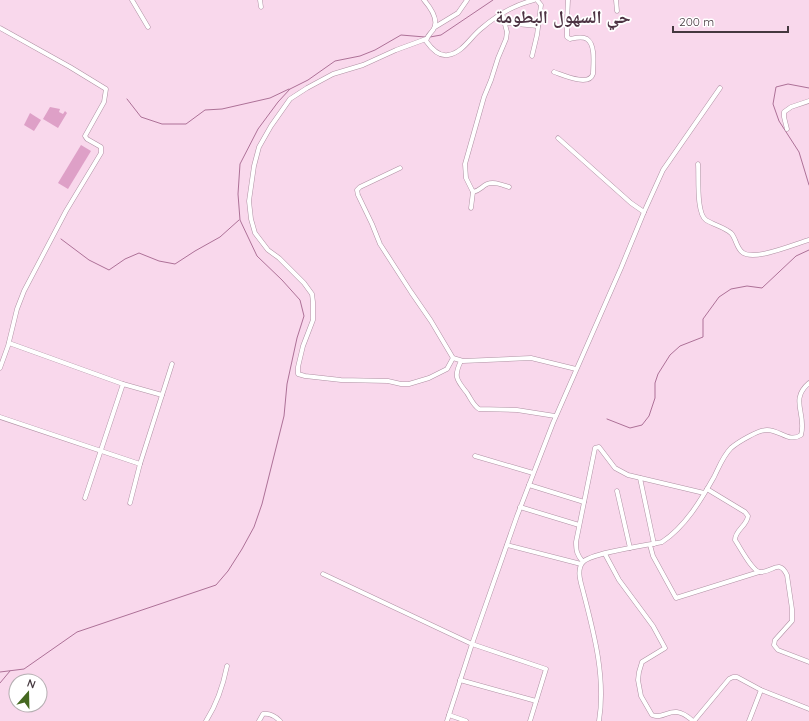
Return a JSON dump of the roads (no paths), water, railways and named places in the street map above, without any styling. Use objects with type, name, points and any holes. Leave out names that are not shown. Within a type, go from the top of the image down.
[{"type":"street","points":[[132,0],[148,27]]},
{"type":"street","points":[[260,0],[261,7]]},
{"type":"street","points":[[424,0],[432,12],[435,26]]},
{"type":"street","points":[[453,358],[447,369],[442,372],[409,384],[388,381],[341,380],[298,374],[298,366],[303,346],[313,320],[312,294],[304,283],[279,258],[260,242],[255,233],[251,219],[249,201],[254,166],[259,147],[271,126],[290,99],[333,74],[363,65],[396,50],[426,40],[435,26],[458,13],[467,0]]},
{"type":"street","points":[[426,40],[429,45],[440,55],[447,56],[455,53],[480,28],[502,13],[534,0]]},
{"type":"street","points":[[532,56],[541,5],[537,0]]},
{"type":"street","points":[[554,72],[583,81],[592,78],[593,74],[591,44],[586,38],[580,37],[570,39],[567,37],[568,0]]},
{"type":"street","points":[[616,0],[616,11]]},
{"type":"street","points":[[471,208],[473,192],[466,178],[465,164],[484,96],[492,80],[498,58],[506,39],[506,23],[502,13]]},
{"type":"street","points":[[506,23],[538,26]]},
{"type":"street","points":[[0,28],[106,89],[104,102],[85,136],[87,139],[101,147],[101,153],[63,216],[24,291],[0,368]]},
{"type":"street","points":[[447,721],[520,507],[576,369],[663,170],[720,88]]},
{"type":"street","points":[[787,129],[784,112],[809,101]]},
{"type":"street","points":[[558,138],[625,198],[644,212]]},
{"type":"street","points":[[698,164],[701,214],[706,220],[731,233],[742,252],[750,255],[759,255],[809,240]]},
{"type":"street","points":[[400,168],[360,187],[357,190],[358,195],[380,244],[431,321],[453,358],[461,361],[531,358],[576,369]]},
{"type":"street","points":[[473,192],[481,190],[487,184],[494,183],[509,187]]},
{"type":"street","points":[[9,343],[123,384],[162,395]]},
{"type":"street","points":[[461,361],[457,369],[456,376],[459,384],[475,406],[479,409],[517,410],[556,416]]},
{"type":"street","points":[[130,503],[140,464],[172,364]]},
{"type":"street","points":[[85,498],[123,384]]},
{"type":"street","points":[[507,545],[582,563],[605,554],[662,542],[678,528],[707,489],[726,454],[732,447],[751,436],[767,430],[793,439],[801,435],[803,421],[798,404],[799,396],[803,389],[809,384]]},
{"type":"street","points":[[0,417],[140,464]]},
{"type":"street","points":[[582,563],[576,550],[576,542],[595,448],[599,448],[616,468],[628,475],[704,493]]},
{"type":"street","points":[[475,456],[533,473]]},
{"type":"street","points":[[640,478],[653,556],[676,598],[759,572],[778,567],[782,568],[787,575],[792,609],[792,621],[775,640],[774,645],[778,650],[809,662]]},
{"type":"street","points":[[529,485],[584,502]]},
{"type":"street","points":[[707,489],[745,512],[748,516],[745,524],[737,532],[735,540],[753,567],[759,572]]},
{"type":"street","points":[[617,491],[630,548]]},
{"type":"street","points":[[520,507],[579,525]]},
{"type":"street","points":[[605,554],[619,580],[652,626],[665,648],[642,662],[639,672],[638,680],[641,696],[652,715],[660,716],[670,712],[676,712],[683,713],[694,721],[731,678],[737,677],[761,690],[809,709]]},
{"type":"street","points":[[582,563],[579,570],[580,579],[590,616],[599,663],[601,685],[599,721]]},
{"type":"street","points":[[323,574],[472,644],[546,669],[530,721]]},
{"type":"street","points":[[206,721],[219,695],[227,666]]},
{"type":"street","points":[[460,680],[536,701]]},
{"type":"street","points":[[749,721],[761,690]]},
{"type":"street","points":[[258,721],[263,714],[269,714],[280,721]]},
{"type":"street","points":[[449,715],[466,721]]},
{"type":"waterway","points":[[430,37],[441,35],[493,0]]},
{"type":"waterway","points":[[0,672],[24,669],[77,632],[216,585],[228,571],[254,527],[262,504],[284,416],[287,384],[297,338],[304,316],[300,300],[257,256],[240,220],[238,194],[240,164],[258,129],[278,102],[290,89],[308,80],[335,61],[360,56],[375,50],[401,35],[425,37]]},
{"type":"waterway","points":[[809,88],[788,84],[776,87],[773,104],[779,121],[799,152],[809,185]]},
{"type":"waterway","points":[[127,99],[141,117],[162,124],[186,124],[205,110],[222,109],[270,98],[289,89]]},
{"type":"waterway","points":[[61,239],[89,260],[109,270],[125,259],[139,253],[159,261],[175,264],[220,237],[239,220]]},
{"type":"waterway","points":[[607,419],[630,428],[642,425],[649,416],[655,398],[655,383],[658,374],[670,355],[680,346],[703,337],[703,319],[719,297],[731,289],[747,286],[762,288],[796,256],[809,250]]},
{"type":"waterway","points":[[0,683],[10,671]]},
{"type":"district","name":"حي السهول البطومة","points":[[563,16]]}]
